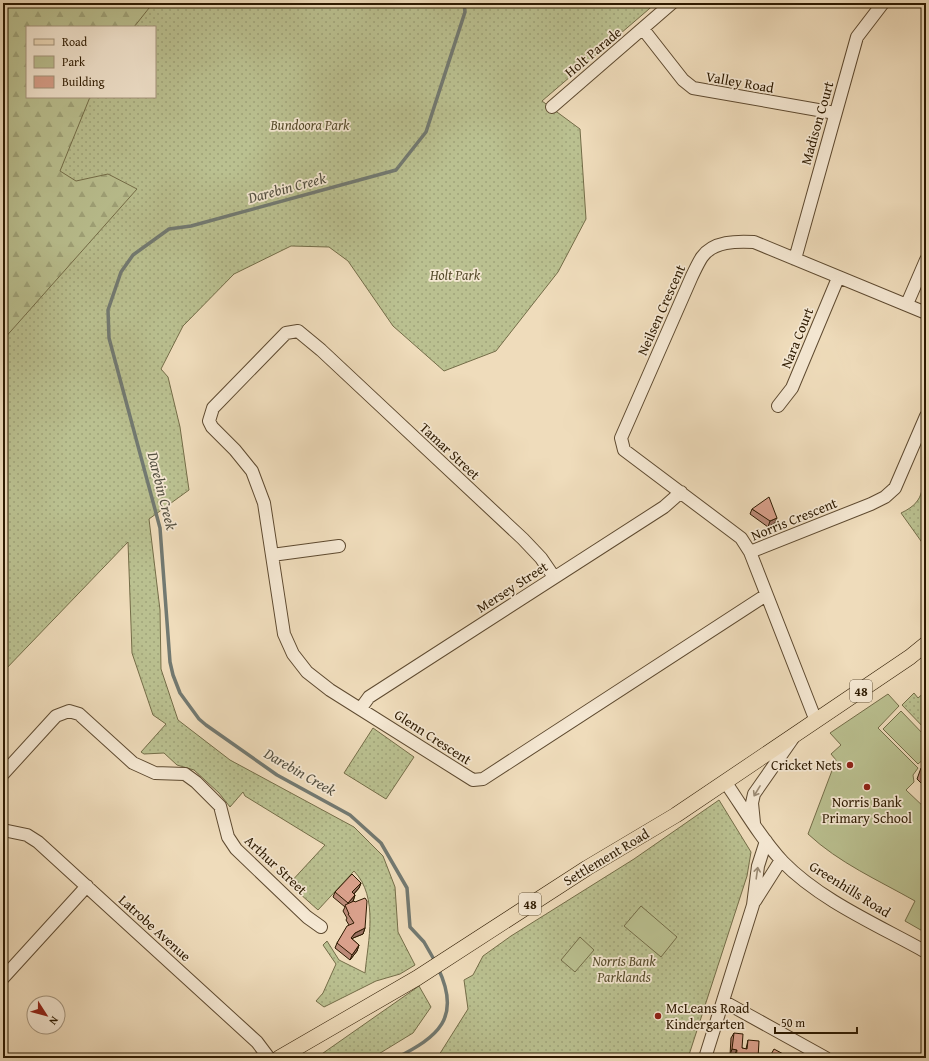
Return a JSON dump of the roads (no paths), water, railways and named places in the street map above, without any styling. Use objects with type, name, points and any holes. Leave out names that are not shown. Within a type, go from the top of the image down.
[{"type":"main road","name":"Settlement Road","points":[[279,1058],[417,978],[587,868],[676,815],[795,736],[910,657],[926,644]]},
{"type":"street","name":"Holt Parade","points":[[552,107],[672,3]]},
{"type":"street","name":"Madison Court","points":[[795,258],[857,37],[883,3]]},
{"type":"street","name":"Valley Road","points":[[643,29],[683,80],[693,88],[835,113]]},
{"type":"street","name":"Neilsen Crescent","points":[[750,552],[741,538],[624,450],[621,438],[692,276],[703,255],[721,244],[737,241],[754,242],[795,258],[838,278],[907,304],[926,313]]},
{"type":"street","points":[[907,304],[926,260]]},
{"type":"street","name":"Nara Court","points":[[778,406],[792,388],[838,278]]},
{"type":"street","name":"Tamar Street","points":[[235,450],[212,428],[209,421],[213,408],[286,333],[298,331],[321,350],[523,539],[541,558],[554,577]]},
{"type":"street","name":"Norris Crescent","points":[[816,721],[750,552],[885,498],[898,484],[926,416]]},
{"type":"street","name":"Glenn Crescent","points":[[235,450],[252,472],[264,503],[284,634],[293,654],[313,676],[330,690],[361,708],[473,780],[482,779],[766,595]]},
{"type":"street","name":"Mersey Street","points":[[361,708],[369,697],[664,507],[681,492]]},
{"type":"street","points":[[272,555],[339,546]]},
{"type":"street","name":"Arthur Street","points":[[3,774],[56,716],[69,711],[79,714],[133,763],[155,773],[179,773],[196,782],[220,806],[228,837],[236,848],[321,927]]},
{"type":"street","points":[[754,824],[752,808],[753,796],[795,736]]},
{"type":"street","name":"Greenhills Road","points":[[726,783],[766,841],[781,860],[798,875],[827,896],[926,952]]},
{"type":"street","name":"Latrobe Avenue","points":[[6,829],[27,835],[38,842],[257,1042],[269,1058]]},
{"type":"street","points":[[705,1058],[753,905],[758,866],[766,841]]},
{"type":"street","points":[[753,905],[781,860]]},
{"type":"street","points":[[3,978],[87,886]]},
{"type":"street","points":[[723,1001],[826,1058]]},
{"type":"waterway","name":"Darebin Creek","points":[[436,963],[424,942],[410,927],[407,888],[381,843],[350,815],[277,775],[206,725],[199,719],[180,693],[170,662],[160,528],[109,338],[108,310],[121,272],[133,255],[169,229],[191,226],[396,170],[426,132],[465,12],[464,3]]},
{"type":"waterway","name":"Darebin Creek","points":[[396,1058],[424,1042],[442,1024],[446,1013],[447,1000],[445,985],[438,968]]},
{"type":"place","name":"Cricket Nets","points":[[850,765]]},
{"type":"place","name":"Norris Bank Primary School","points":[[867,787]]},
{"type":"place","name":"McLeans Road Kindergarten","points":[[658,1016]]},
{"type":"park label","name":"Bundoora Park","points":[[310,125]]},
{"type":"park label","name":"Holt Park","points":[[455,275]]},
{"type":"park label","name":"Norris Bank Parklands","points":[[624,970]]}]
